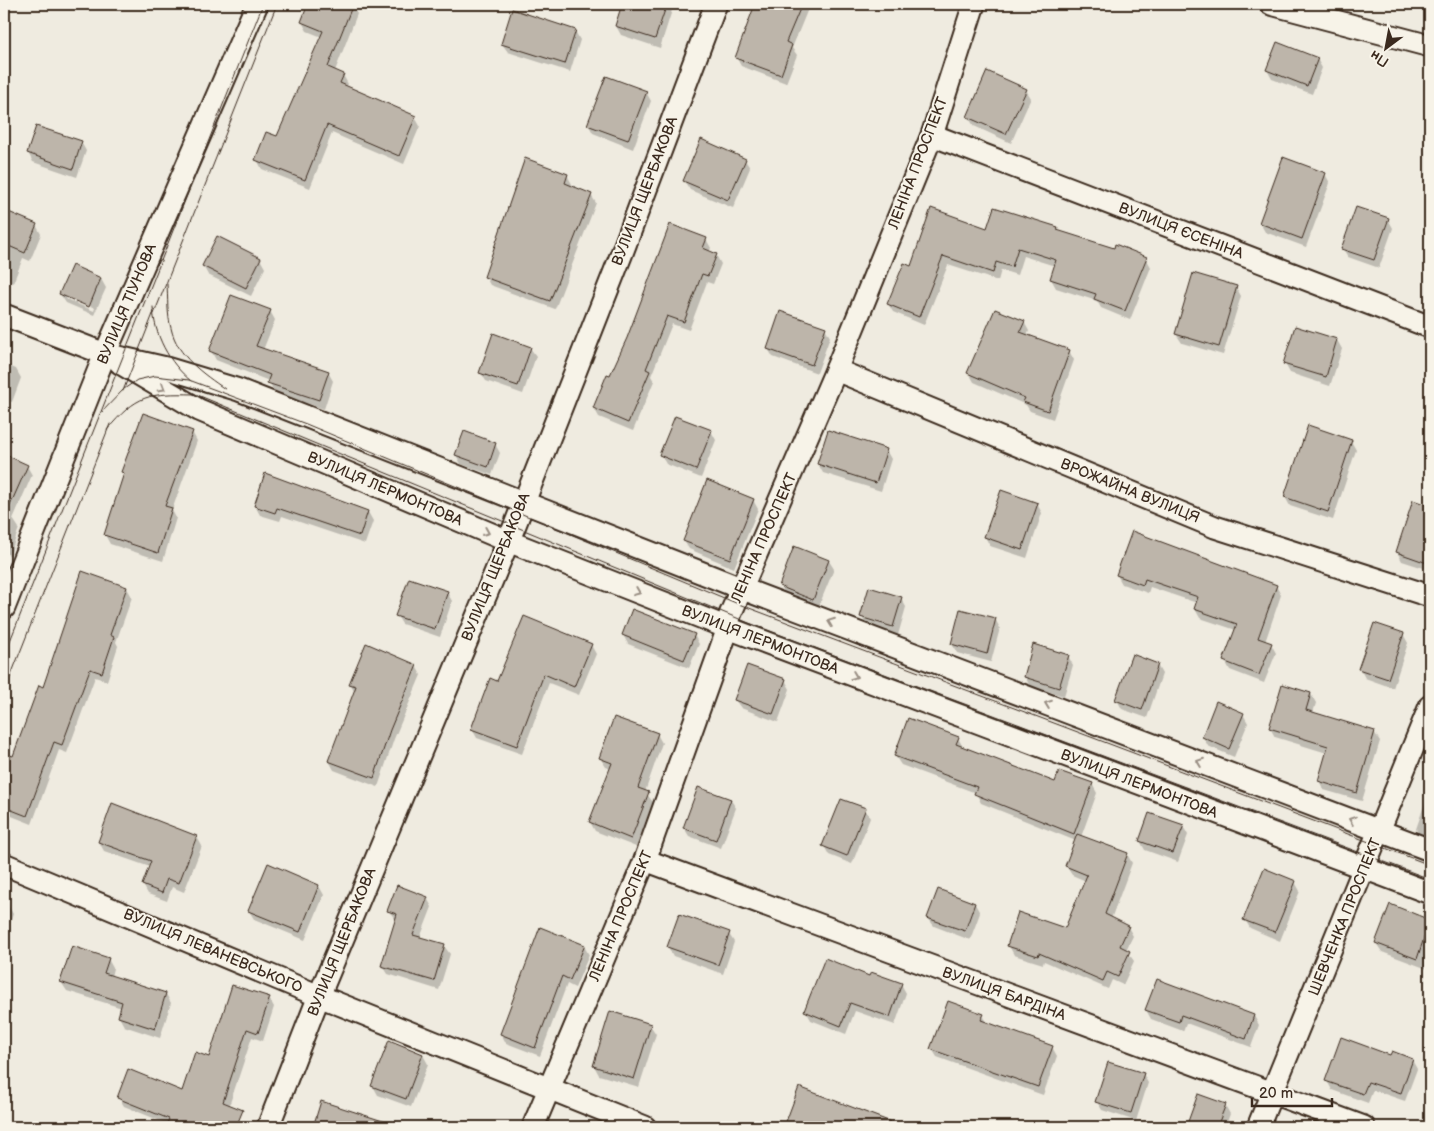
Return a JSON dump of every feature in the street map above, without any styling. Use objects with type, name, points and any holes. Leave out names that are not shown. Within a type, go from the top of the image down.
[{"type":"street","name":"ВУЛИЦЯ ТІУНОВА","points":[[4,608],[105,354],[257,4]]},
{"type":"street","name":"ВУЛИЦЯ ЩЕРБАКОВА","points":[[268,1127],[319,996],[508,541],[622,252],[716,4]]},
{"type":"street","name":"ЛЕНІНА ПРОСПЕКТ","points":[[533,1127],[645,860],[728,628],[730,615],[743,589],[836,370],[932,135],[974,4]]},
{"type":"street","points":[[1272,4],[1430,46]]},
{"type":"street","name":"ВУЛИЦЯ ЄСЕНІНА","points":[[932,135],[1430,327]]},
{"type":"street","name":"ВУЛИЦЯ ЛЕРМОНТОВА","points":[[4,315],[105,354],[166,368],[239,390],[523,500],[743,589],[1430,850]]},
{"type":"street","name":"ВУЛИЦЯ ЛЕРМОНТОВА","points":[[105,354],[199,410],[508,541],[728,628],[1430,893]]},
{"type":"street","name":"ВРОЖАЙНА ВУЛИЦЯ","points":[[836,370],[1216,527],[1430,596]]},
{"type":"street","name":"ШЕВЧЕНКА ПРОСПЕКТ","points":[[1258,1127],[1430,706]]},
{"type":"street","name":"ВУЛИЦЯ БАРДІНА","points":[[645,860],[1364,1127]]},
{"type":"street","name":"ВУЛИЦЯ ЛЕВАНЕВСЬКОГО","points":[[4,864],[319,996],[645,1127]]},
{"type":"building","points":[[308,4],[353,4],[328,67],[344,74],[340,83],[416,116],[399,156],[327,125],[305,180],[255,160],[266,132],[277,136],[323,31],[301,22]]},
{"type":"building","points":[[622,4],[667,4],[655,39],[615,26]]},
{"type":"building","points":[[755,4],[802,4],[786,42],[792,45],[781,75],[735,58]]},
{"type":"building","points":[[512,9],[576,30],[565,64],[501,44]]},
{"type":"building","points":[[1277,42],[1318,58],[1307,86],[1266,70]]},
{"type":"building","points":[[987,71],[1027,89],[1006,134],[967,117]]},
{"type":"building","points":[[606,76],[647,91],[628,140],[587,125]]},
{"type":"building","points":[[36,126],[82,141],[73,169],[27,153]]},
{"type":"building","points":[[701,139],[746,159],[728,200],[683,181]]},
{"type":"building","points":[[1283,157],[1326,173],[1302,239],[1259,223]]},
{"type":"building","points":[[525,158],[568,174],[565,183],[592,194],[550,301],[484,277]]},
{"type":"building","points":[[994,207],[1058,227],[1057,230],[1114,248],[1115,244],[1147,257],[1125,311],[1094,299],[1096,294],[1050,279],[1056,260],[1018,248],[1012,267],[996,262],[993,273],[943,256],[919,317],[887,304],[904,263],[911,266],[931,208],[987,228]]},
{"type":"building","points":[[1356,207],[1389,218],[1374,260],[1341,249]]},
{"type":"building","points":[[4,210],[37,224],[25,253],[4,244]]},
{"type":"building","points":[[670,224],[707,238],[703,248],[717,254],[708,276],[702,274],[684,322],[667,316],[646,369],[650,371],[628,423],[593,408],[607,374],[610,375],[627,338]]},
{"type":"building","points":[[217,236],[261,258],[246,288],[202,266]]},
{"type":"building","points":[[72,265],[101,278],[89,307],[59,294]]},
{"type":"building","points":[[1193,273],[1237,286],[1219,347],[1175,334]]},
{"type":"building","points":[[231,295],[271,310],[256,346],[329,371],[319,400],[267,383],[270,375],[209,351]]},
{"type":"building","points":[[995,309],[1025,321],[1020,332],[1070,350],[1048,411],[1023,402],[1025,398],[967,373]]},
{"type":"building","points":[[780,311],[826,327],[812,365],[767,349]]},
{"type":"building","points":[[1295,326],[1337,339],[1326,377],[1283,364]]},
{"type":"building","points":[[493,333],[531,347],[518,386],[479,373]]},
{"type":"building","points":[[143,413],[193,431],[165,506],[172,508],[158,553],[104,535],[124,473],[121,472]]},
{"type":"building","points":[[675,416],[712,430],[696,470],[659,455]]},
{"type":"building","points":[[1308,425],[1352,440],[1328,512],[1284,497]]},
{"type":"building","points":[[828,430],[887,449],[876,483],[817,464]]},
{"type":"building","points":[[464,431],[496,443],[488,467],[455,455]]},
{"type":"building","points":[[4,454],[28,465],[4,519]]},
{"type":"building","points":[[265,473],[368,511],[360,536],[277,508],[275,513],[254,506]]},
{"type":"building","points":[[707,480],[754,499],[730,559],[683,541]]},
{"type":"building","points":[[1001,490],[1038,503],[1022,550],[984,537]]},
{"type":"building","points":[[1413,500],[1430,506],[1430,564],[1396,552]]},
{"type":"building","points":[[1132,531],[1277,585],[1258,638],[1272,643],[1259,675],[1223,661],[1237,624],[1194,609],[1198,597],[1145,579],[1143,585],[1116,575]]},
{"type":"building","points":[[794,546],[829,560],[813,600],[779,586]]},
{"type":"building","points":[[82,571],[127,587],[110,635],[114,637],[102,673],[90,669],[62,745],[54,742],[27,816],[4,807],[4,753],[13,756],[39,685],[43,687]]},
{"type":"building","points":[[409,578],[448,591],[435,629],[395,616]]},
{"type":"building","points":[[869,587],[902,597],[893,627],[860,617]]},
{"type":"building","points":[[632,609],[695,634],[684,660],[622,635]]},
{"type":"building","points":[[960,609],[996,618],[987,654],[951,644]]},
{"type":"building","points":[[524,616],[592,644],[574,687],[544,674],[517,746],[471,729],[490,678],[497,681]]},
{"type":"building","points":[[1374,623],[1404,633],[1388,679],[1358,669]]},
{"type":"building","points":[[366,643],[417,665],[390,730],[374,778],[328,761],[356,686],[349,684]]},
{"type":"building","points":[[1033,644],[1069,655],[1059,688],[1024,677]]},
{"type":"building","points":[[1132,654],[1158,664],[1142,710],[1115,700]]},
{"type":"building","points":[[747,665],[786,679],[773,714],[734,700]]},
{"type":"building","points":[[1282,684],[1311,693],[1306,710],[1375,731],[1357,793],[1318,781],[1328,746],[1269,728]]},
{"type":"building","points":[[1216,701],[1244,713],[1229,749],[1202,737]]},
{"type":"building","points":[[614,717],[658,733],[638,788],[649,792],[631,839],[589,822],[612,763],[599,758]]},
{"type":"building","points":[[908,718],[959,737],[956,744],[1055,782],[1059,771],[1093,783],[1074,834],[974,794],[977,787],[894,756]]},
{"type":"building","points":[[698,787],[731,799],[716,840],[683,828]]},
{"type":"building","points":[[841,799],[866,808],[847,856],[822,846]]},
{"type":"building","points":[[112,803],[197,836],[179,883],[167,879],[162,893],[142,885],[151,861],[98,842]]},
{"type":"building","points":[[1149,813],[1184,825],[1173,853],[1139,841]]},
{"type":"building","points":[[1077,834],[1128,853],[1105,914],[1129,926],[1120,946],[1130,951],[1118,977],[1107,972],[1103,981],[1039,953],[1038,956],[1007,946],[1018,912],[1065,928],[1087,875],[1065,866]]},
{"type":"building","points":[[268,863],[319,885],[300,932],[248,911]]},
{"type":"building","points":[[1264,868],[1296,881],[1275,932],[1243,920]]},
{"type":"building","points":[[397,885],[428,897],[413,935],[445,944],[434,981],[381,966],[397,914],[387,911]]},
{"type":"building","points":[[938,889],[975,903],[965,931],[927,918]]},
{"type":"building","points":[[1390,904],[1430,920],[1417,959],[1375,943]]},
{"type":"building","points":[[679,914],[730,932],[718,965],[667,947]]},
{"type":"building","points":[[540,927],[585,945],[570,980],[562,976],[535,1048],[500,1034]]},
{"type":"building","points":[[72,946],[109,958],[104,973],[166,993],[155,1029],[118,1017],[122,1002],[60,982]]},
{"type":"building","points":[[825,958],[869,976],[871,972],[902,983],[890,1017],[850,1003],[841,1026],[804,1011]]},
{"type":"building","points":[[1157,979],[1254,1015],[1246,1039],[1181,1015],[1179,1022],[1145,1010]]},
{"type":"building","points":[[232,985],[270,997],[258,1033],[247,1029],[223,1102],[243,1110],[236,1127],[165,1127],[169,1119],[117,1098],[128,1069],[182,1091],[195,1052],[209,1057]]},
{"type":"building","points":[[948,1001],[984,1014],[981,1020],[1053,1046],[1038,1087],[930,1049]]},
{"type":"building","points":[[610,1011],[651,1024],[634,1079],[593,1066]]},
{"type":"building","points":[[1341,1037],[1390,1055],[1392,1051],[1413,1059],[1401,1093],[1368,1082],[1363,1094],[1325,1081]]},
{"type":"building","points":[[389,1040],[423,1054],[406,1099],[371,1086]]},
{"type":"building","points":[[1108,1062],[1144,1073],[1131,1113],[1095,1102]]},
{"type":"building","points":[[799,1087],[899,1125],[898,1127],[784,1127]]},
{"type":"building","points":[[1198,1094],[1226,1104],[1217,1127],[1186,1127]]},
{"type":"building","points":[[321,1101],[389,1123],[388,1127],[313,1127]]},
{"type":"tram line","points":[[4,656],[263,4]]},
{"type":"tram line","points":[[154,314],[277,4]]},
{"type":"tram line","points":[[167,284],[168,312],[174,338],[185,356],[208,377],[225,389]]},
{"type":"tram line","points":[[153,307],[156,328],[164,348],[176,366],[191,381]]},
{"type":"tram line","points":[[123,391],[153,314]]},
{"type":"tram line","points":[[99,415],[124,389],[137,380],[155,376],[189,380],[306,424],[736,603],[1430,865]]},
{"type":"tram line","points":[[107,430],[127,409],[145,398],[166,394],[195,394],[749,623],[1430,879]]},
{"type":"tram line","points":[[4,693],[110,424]]}]
